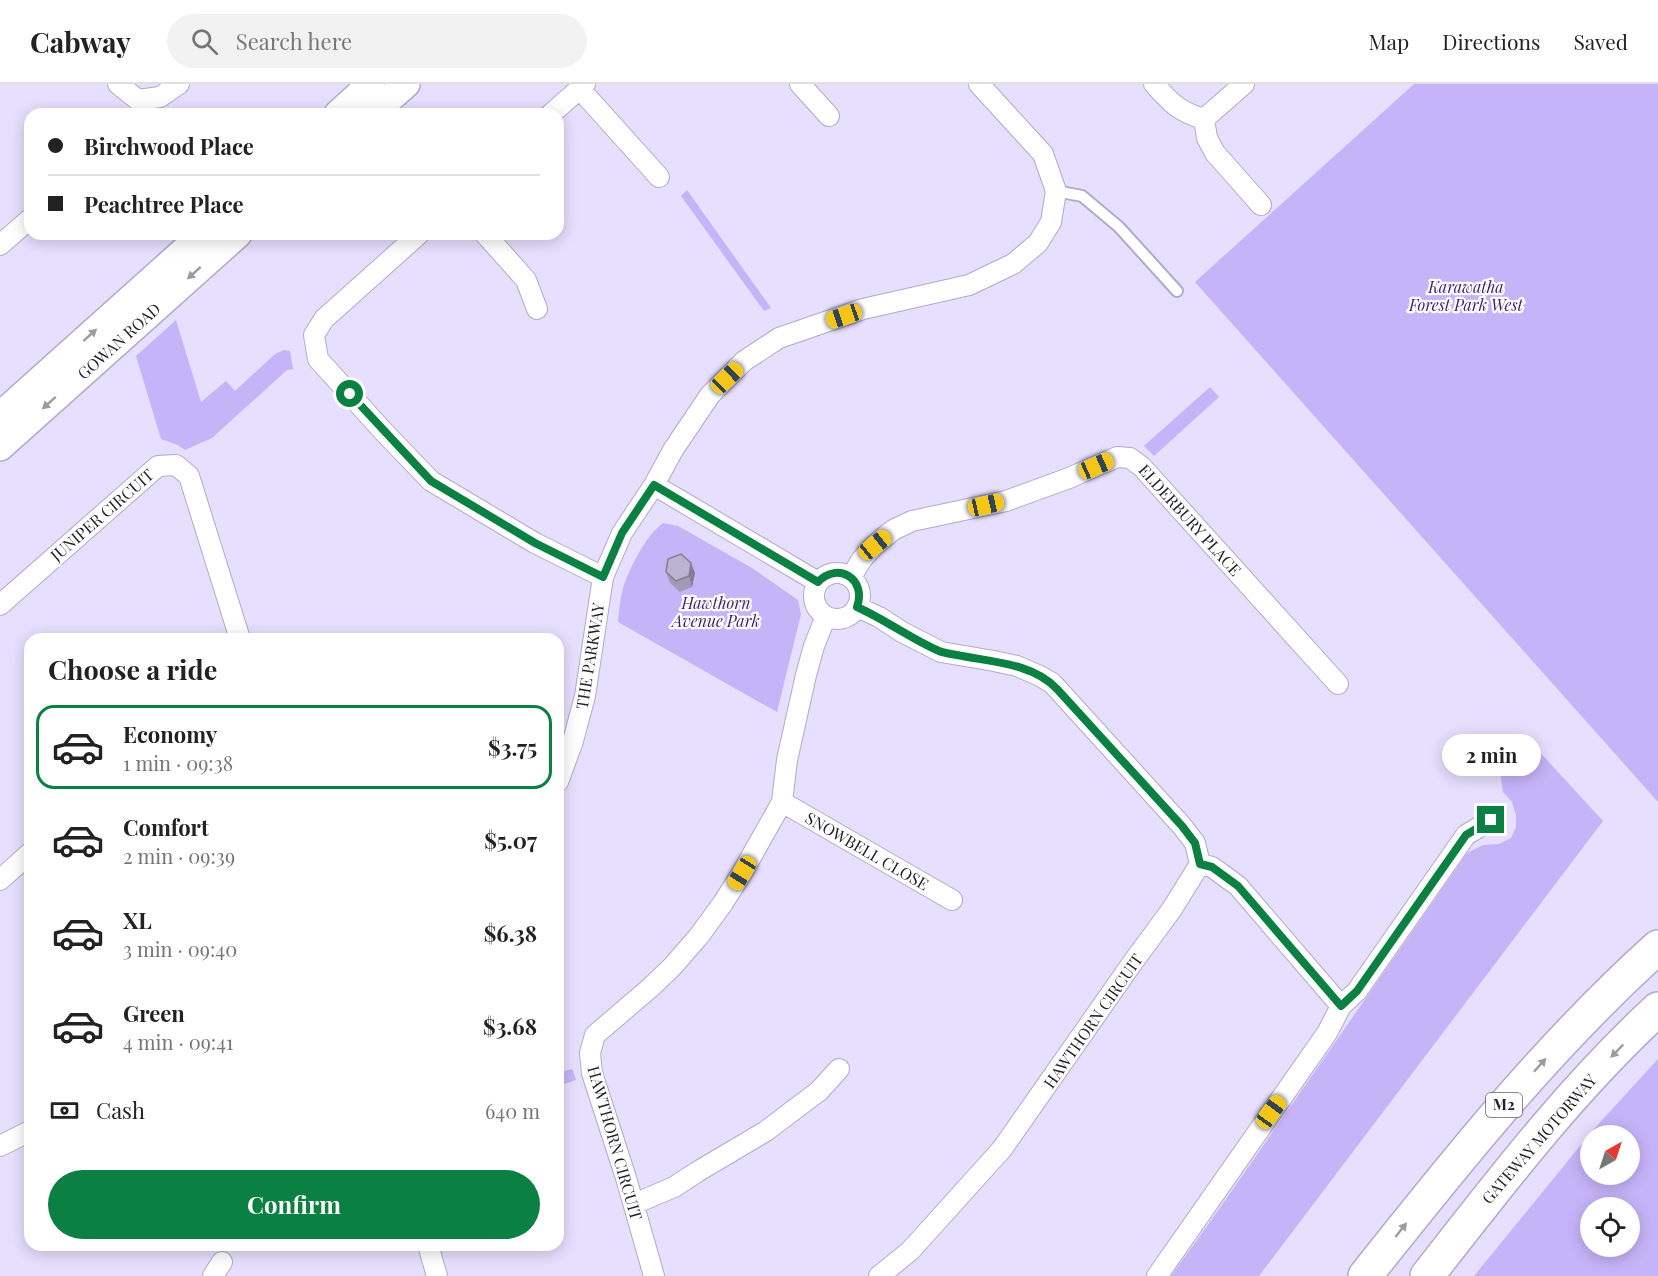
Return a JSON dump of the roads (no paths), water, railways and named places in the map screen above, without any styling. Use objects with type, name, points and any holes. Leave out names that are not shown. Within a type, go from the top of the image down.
[{"type":"highway","name":"M2","points":[[1365,1276],[1431,1192],[1515,1092],[1566,1036],[1658,947]]},
{"type":"highway","name":"GATEWAY MOTORWAY","points":[[1426,1276],[1540,1134],[1658,1009]]},
{"type":"main road","points":[[345,108],[371,84]]},
{"type":"main road","points":[[379,108],[406,84]]},
{"type":"main road","name":"GOWAN ROAD","points":[[0,416],[196,240]]},
{"type":"main road","name":"GOWAN ROAD","points":[[0,447],[231,240]]},
{"type":"street","points":[[118,84],[135,107],[160,97],[179,84]]},
{"type":"street","points":[[800,84],[829,116]]},
{"type":"street","name":"THE PARKWAY","points":[[564,766],[585,696],[603,577],[622,533],[710,395],[744,362],[779,338],[863,309],[969,285],[1013,264],[1038,243],[1051,222],[1056,191],[1043,154],[979,84]]},
{"type":"street","points":[[1154,84],[1172,104],[1189,114],[1204,119]]},
{"type":"street","points":[[1204,119],[1244,84]]},
{"type":"street","points":[[558,108],[582,86],[659,177]]},
{"type":"street","points":[[1204,119],[1207,138],[1215,153],[1261,205]]},
{"type":"street","points":[[0,245],[24,224]]},
{"type":"street","points":[[411,240],[324,320],[314,335],[318,359],[431,481],[535,543],[603,577]]},
{"type":"street","points":[[490,240],[526,280],[537,309]]},
{"type":"street","name":"ELDERBURY PLACE","points":[[850,577],[875,545],[893,530],[912,521],[1006,501],[1069,478],[1117,457],[1130,458],[1142,466],[1338,684]]},
{"type":"street","name":"JUNIPER CIRCUIT","points":[[0,605],[158,466],[176,465],[189,476],[238,633]]},
{"type":"street","points":[[654,485],[818,582]]},
{"type":"street","points":[[833,573],[850,577],[860,591],[857,607],[850,615],[843,618],[836,619],[826,616],[814,601],[818,582],[833,573]]},
{"type":"street","points":[[857,607],[941,652],[1017,666],[1052,683],[1182,826],[1195,843],[1200,864],[1212,867],[1238,886],[1341,1006]]},
{"type":"street","name":"HAWTHORN CIRCUIT","points":[[654,1276],[592,1073],[590,1053],[595,1035],[650,988],[699,936],[742,873],[782,802],[787,760],[806,675],[826,616]]},
{"type":"street","name":"SNOWBELL CLOSE","points":[[782,802],[952,900]]},
{"type":"street","points":[[1157,1276],[1327,1033],[1341,1006],[1357,991],[1466,835],[1491,820]]},
{"type":"street","points":[[0,880],[24,858]]},
{"type":"street","name":"HAWTHORN CIRCUIT","points":[[879,1276],[910,1251],[1002,1149],[1172,909],[1200,864]]},
{"type":"street","points":[[633,1204],[674,1187],[766,1131],[819,1091],[839,1069]]},
{"type":"street","points":[[0,1146],[24,1134]]},
{"type":"street","points":[[430,1251],[437,1276]]},
{"type":"lane","points":[[1056,191],[1082,196],[1119,227],[1178,291]]},
{"type":"park label","name":"Karawatha Forest Park West","points":[[1466,296]]},
{"type":"park label","name":"Hawthorn Avenue Park","points":[[716,612]]}]
